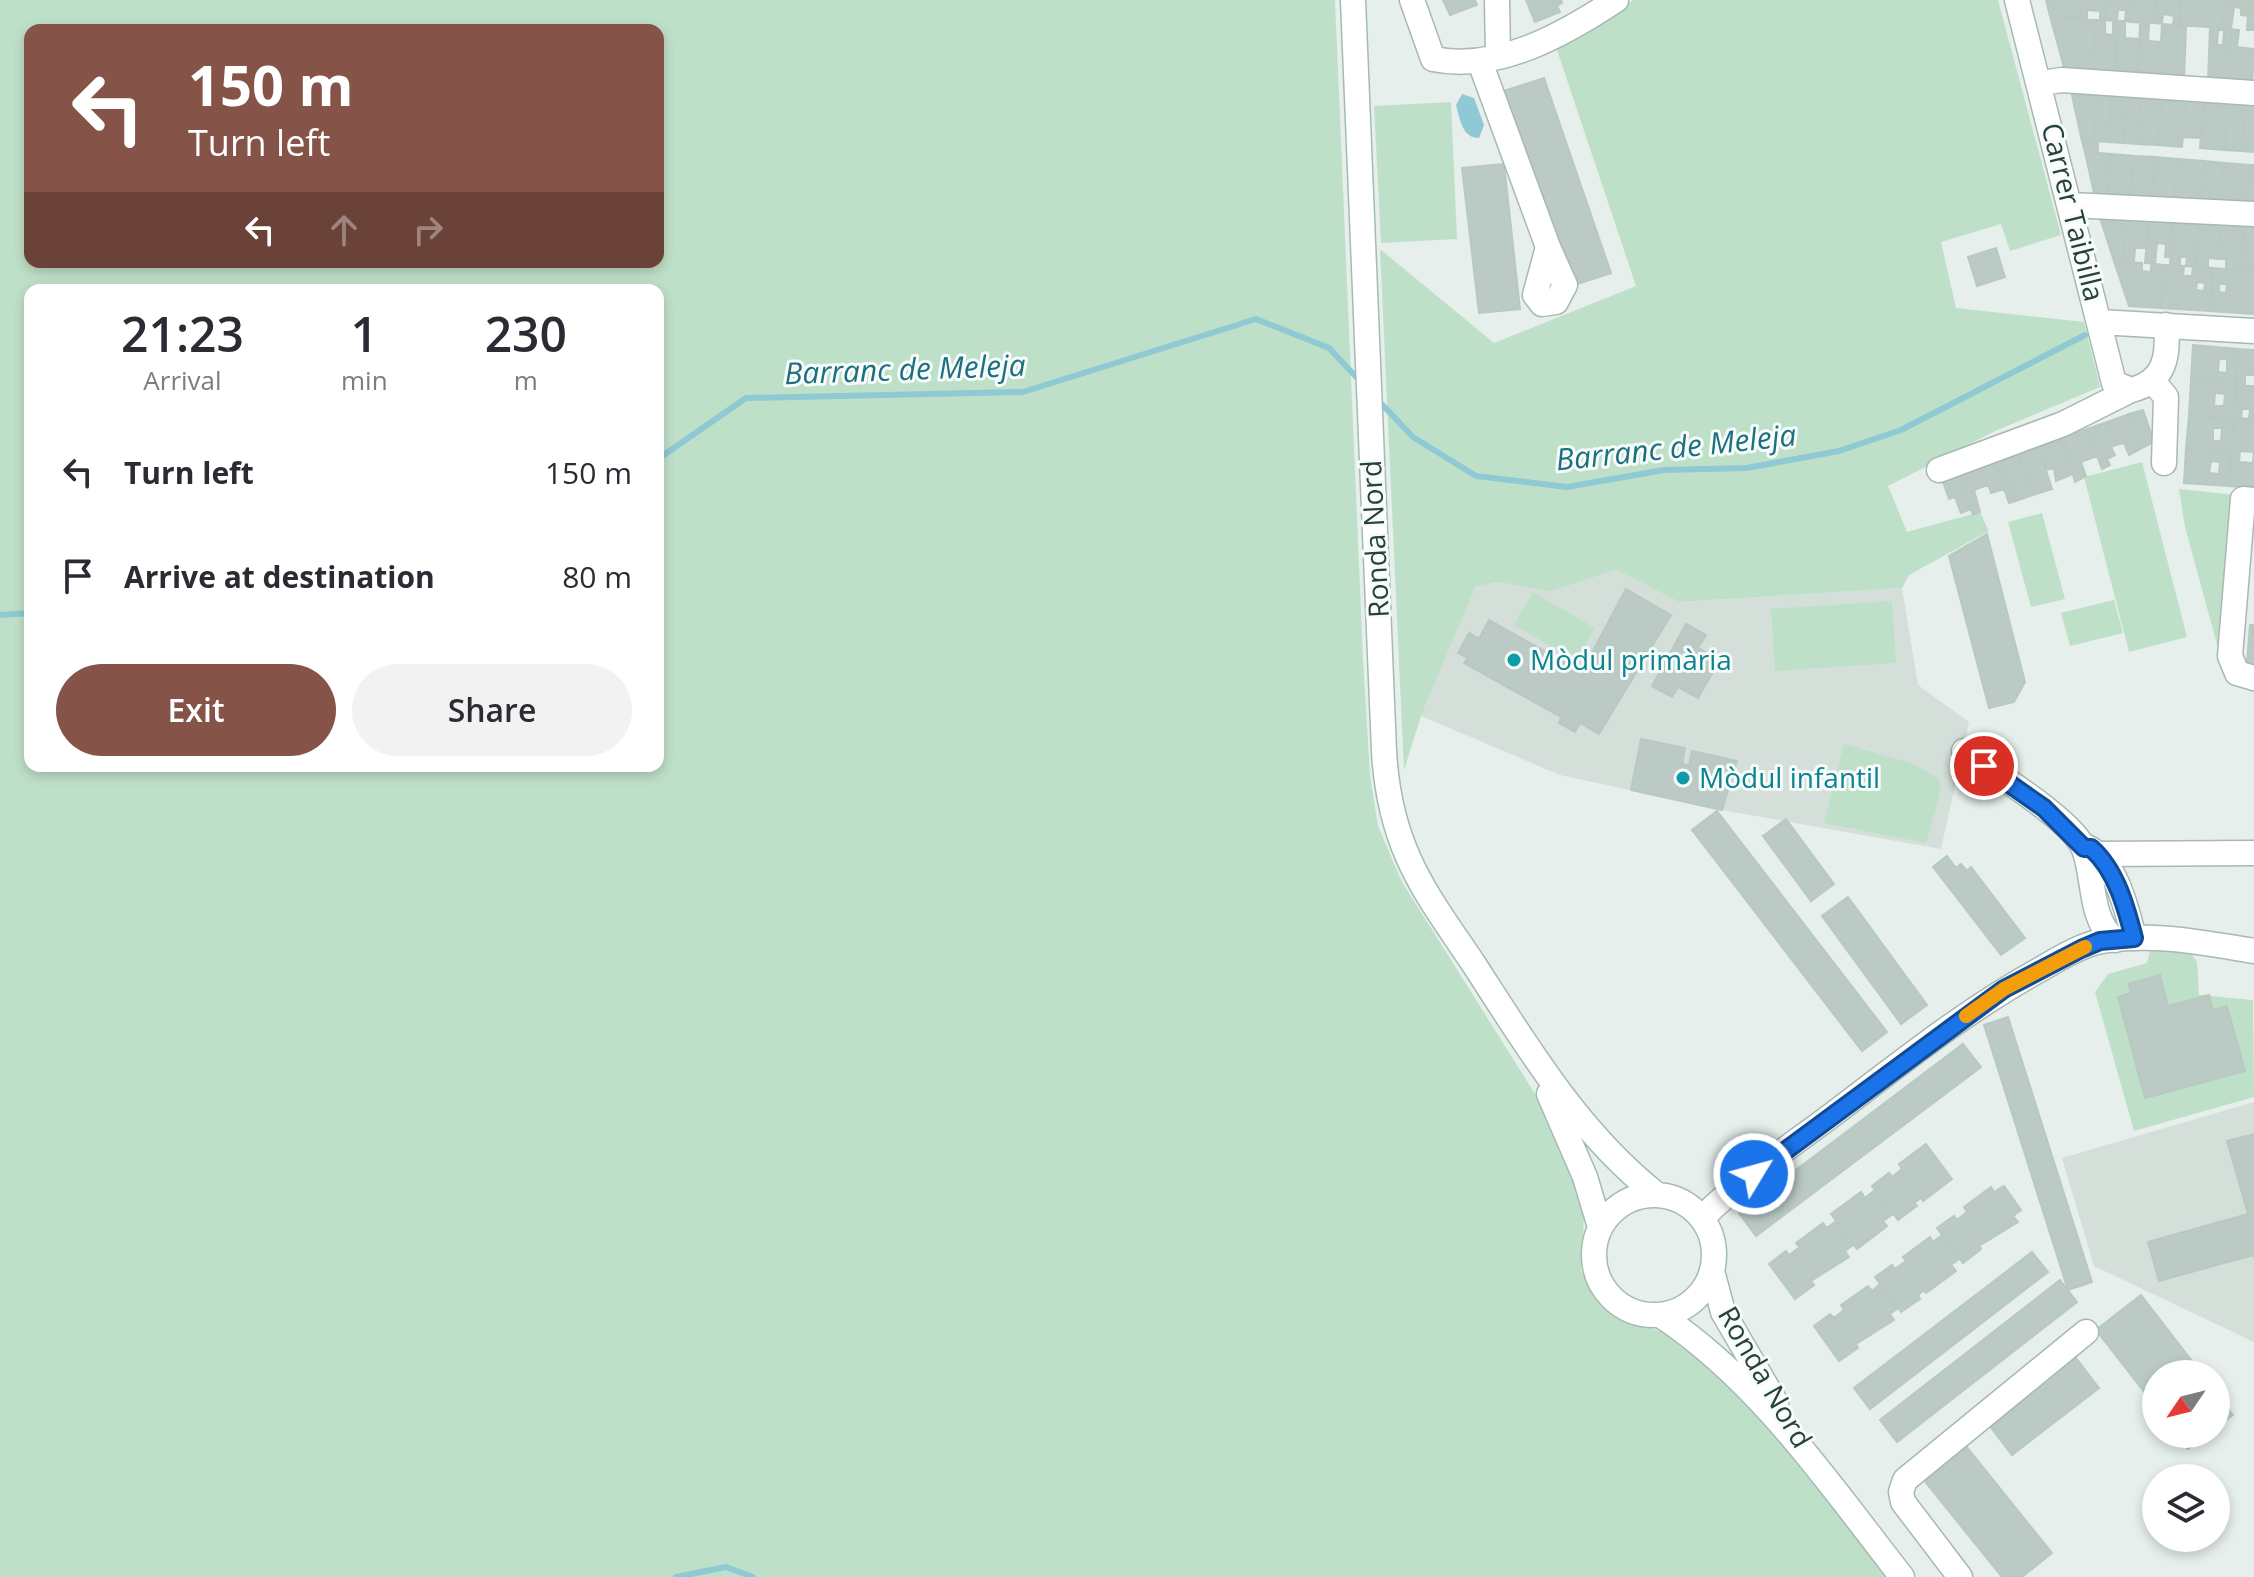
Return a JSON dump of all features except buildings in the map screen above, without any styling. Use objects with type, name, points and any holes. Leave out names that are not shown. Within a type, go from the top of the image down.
[{"type":"street","name":"Ronda Nord","points":[[1353,0],[1384,751],[1391,807],[1408,857],[1424,887],[1523,1042],[1616,1162],[1656,1194]]},
{"type":"street","points":[[1412,0],[1433,59],[1454,63],[1489,59],[1561,36],[1616,0]]},
{"type":"street","points":[[1497,0],[1489,59],[1548,247]]},
{"type":"street","name":"Carrer Taibilla","points":[[2017,0],[2041,83],[2100,322],[2126,388],[2166,397],[2164,463]]},
{"type":"street","points":[[2041,83],[2062,80],[2254,93]]},
{"type":"street","points":[[2071,205],[2254,214]]},
{"type":"street","points":[[2100,322],[2254,331]]},
{"type":"street","points":[[1939,470],[2063,424],[2126,388],[2166,361],[2166,325]]},
{"type":"street","points":[[2244,673],[2230,656],[2249,500]]},
{"type":"street","points":[[1964,751],[2044,808],[2091,851],[2117,885],[2124,939]]},
{"type":"street","points":[[2091,851],[2254,853]]},
{"type":"street","points":[[2081,949],[2091,938],[2098,920],[2091,851]]},
{"type":"street","points":[[2098,920],[2124,939]]},
{"type":"street","points":[[1702,1218],[1744,1181],[1992,997],[2081,949],[2124,939],[2196,942],[2254,951]]},
{"type":"street","name":"Ronda Nord","points":[[1523,1042],[1558,1112],[1585,1177],[1600,1227]]},
{"type":"street","points":[[1656,1194],[1674,1198],[1702,1218],[1712,1237],[1712,1271],[1694,1301],[1660,1315],[1642,1315],[1624,1308],[1599,1281],[1594,1245],[1600,1227],[1623,1202],[1656,1194]]},
{"type":"street","name":"Ronda Nord","points":[[1712,1271],[1723,1312],[1747,1359],[1826,1479]]},
{"type":"street","name":"Ronda Nord","points":[[1660,1315],[1693,1337],[1732,1371],[1826,1479],[1902,1577]]},
{"type":"street","points":[[1960,1577],[1903,1502],[1901,1492],[1905,1480],[2086,1332]]},
{"type":"shaded area","points":[[1616,570],[1679,602],[1902,588],[1918,685],[1969,722],[1941,849],[1722,810],[1560,775],[1421,716],[1474,587],[1499,582],[1550,592]]},
{"type":"shaded area","points":[[2254,1102],[2254,1342],[2094,1266],[2062,1158]]},
{"type":"green space","points":[[0,0],[1335,0],[1363,659],[1370,775],[1378,826],[1402,882],[1552,1121],[1585,1201],[1581,1270],[1594,1297],[1615,1316],[1671,1335],[1696,1354],[1747,1403],[1888,1577],[0,1577]]},
{"type":"green space","points":[[1633,0],[1998,0],[2061,235],[2010,251],[2001,224],[1941,242],[1956,308],[2084,322],[2100,387],[1995,431],[1888,486],[1907,532],[1980,512],[1989,531],[1909,575],[1902,588],[1679,602],[1616,570],[1550,592],[1499,582],[1475,587],[1421,716],[1404,770],[1380,249],[1494,343],[1636,286],[1557,50]]},
{"type":"green space","points":[[1451,102],[1457,239],[1381,243],[1374,106]]},
{"type":"green space","points":[[2142,462],[2187,637],[2129,652],[2084,477]]},
{"type":"green space","points":[[2179,489],[2237,495],[2224,670],[2185,527]]},
{"type":"green space","points":[[2042,513],[2065,599],[2031,607],[2008,522]]},
{"type":"green space","points":[[1533,592],[1595,628],[1576,661],[1514,625]]},
{"type":"green space","points":[[2114,600],[2123,633],[2070,646],[2061,613]]},
{"type":"green space","points":[[1892,601],[1896,663],[1775,671],[1771,609]]},
{"type":"green space","points":[[1844,744],[1911,763],[1938,778],[1941,789],[1926,843],[1824,823]]},
{"type":"green space","points":[[2150,951],[2190,951],[2197,962],[2199,995],[2253,1000],[2254,1097],[2134,1131],[2095,992],[2108,974],[2147,963]]},
{"type":"water","points":[[1462,94],[1474,98],[1484,125],[1479,138],[1469,135],[1461,122],[1456,105]]},
{"type":"waterway","name":"Barranc de Meleja","points":[[664,455],[746,398],[1023,392],[1256,319],[1329,348],[1360,381]]},
{"type":"waterway","name":"Barranc de Meleja","points":[[1376,398],[1413,437],[1476,476],[1567,487],[1664,470],[1747,468],[1839,451],[1901,430],[2085,335]]},
{"type":"waterway","name":"Barranc de Meleja","points":[[0,615],[24,613]]},
{"type":"waterway","points":[[676,1577],[726,1567],[753,1577]]},
{"type":"slow traffic","points":[[1966,1016],[2004,989],[2085,947]]},
{"type":"place","name":"Mòdul primària","points":[[1514,660]]},
{"type":"place","name":"Mòdul infantil","points":[[1683,778]]},
{"type":"route","points":[[1754,1174],[2004,989],[2100,941],[2134,938],[2117,885],[2098,854],[2091,848],[2084,848],[2044,808],[1984,766]]}]
